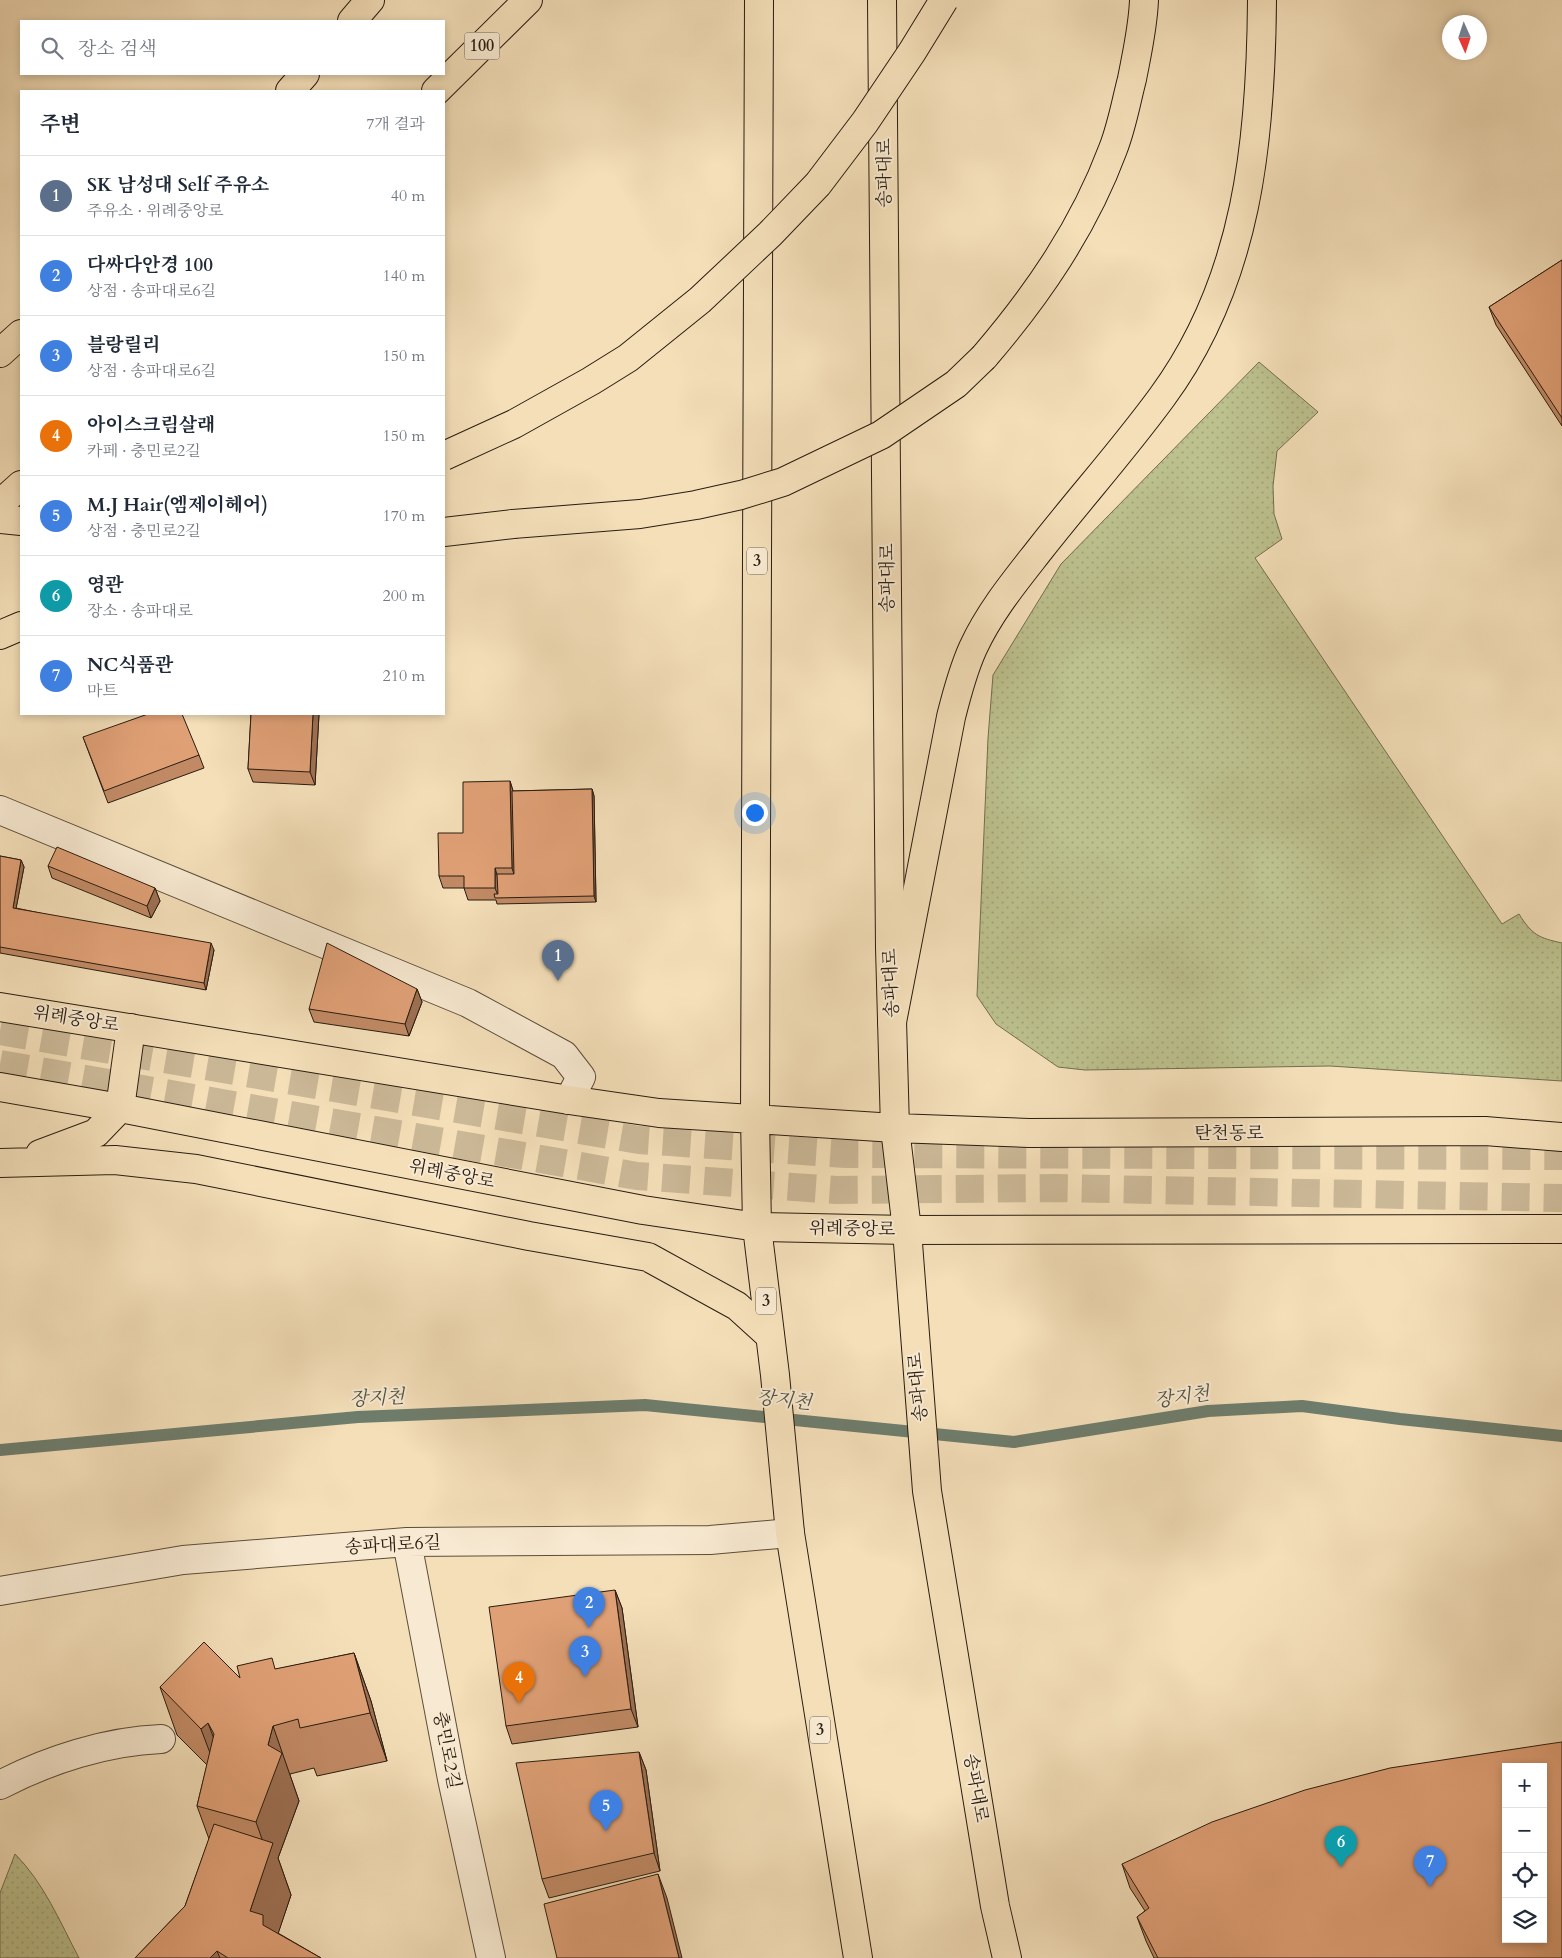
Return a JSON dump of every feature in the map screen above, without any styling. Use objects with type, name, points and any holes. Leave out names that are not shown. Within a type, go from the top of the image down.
[{"type":"main road","points":[[353,20],[370,0]]},
{"type":"main road","name":"100","points":[[437,90],[528,0]]},
{"type":"main road","name":"3","points":[[759,0],[755,1118],[757,1227],[775,1375],[790,1533],[858,1958]]},
{"type":"main road","name":"송파대로","points":[[882,0],[890,928],[895,1128],[907,1230],[927,1491],[995,1906],[1007,1958]]},
{"type":"main road","points":[[445,456],[514,424],[591,381],[628,358],[700,300],[783,221],[818,184],[865,122],[944,0]]},
{"type":"main road","points":[[445,532],[513,524],[640,514],[696,505],[741,495],[783,482],[881,435],[956,384],[984,357],[1016,320],[1058,260],[1101,179],[1114,148],[1123,114],[1137,54],[1143,20],[1144,0]]},
{"type":"main road","points":[[892,1022],[951,717],[958,686],[973,648],[1004,594],[1163,395],[1194,348],[1217,300],[1240,222],[1253,160],[1260,86],[1262,0]]},
{"type":"main road","points":[[291,90],[304,75]]},
{"type":"main road","points":[[0,353],[20,335]]},
{"type":"main road","points":[[0,504],[20,486]]},
{"type":"main road","points":[[0,519],[20,521]]},
{"type":"main road","points":[[0,635],[20,626]]},
{"type":"main road","name":"위례중앙로","points":[[0,1007],[659,1113],[895,1128]]},
{"type":"main road","points":[[10,1162],[96,1133],[120,1108],[130,1028]]},
{"type":"main road","name":"위례중앙로","points":[[0,1088],[120,1108],[643,1210],[757,1227],[907,1230]]},
{"type":"main road","name":"탄천동로","points":[[895,1128],[1052,1134],[1485,1131],[1562,1137]]},
{"type":"main road","points":[[10,1162],[115,1160],[196,1169],[529,1236],[648,1257],[736,1306],[770,1336]]},
{"type":"main road","points":[[907,1230],[1562,1229]]},
{"type":"street","points":[[0,810],[468,1003],[564,1055],[581,1077],[569,1100]]},
{"type":"street","name":"송파대로6길","points":[[0,1591],[183,1560],[407,1542],[710,1540],[790,1533]]},
{"type":"street","name":"충민로2길","points":[[407,1542],[452,1779],[491,1958]]},
{"type":"street","points":[[0,1785],[22,1774],[73,1755],[140,1740],[162,1740]]},
{"type":"green space","points":[[1259,362],[1318,412],[1277,451],[1273,486],[1274,514],[1282,539],[1255,558],[1502,924],[1519,914],[1532,931],[1547,939],[1562,943],[1562,1081],[1330,1066],[1085,1070],[1058,1067],[996,1024],[977,996],[988,738],[993,675],[1061,564]]},
{"type":"green space","points":[[15,1854],[35,1877],[43,1890],[79,1958],[0,1958],[0,1893]]},
{"type":"building","points":[[1562,260],[1562,418],[1489,307]]},
{"type":"building","points":[[145,715],[182,715],[199,755],[104,791],[83,737]]},
{"type":"building","points":[[251,715],[313,715],[310,772],[248,769]]},
{"type":"building","points":[[510,781],[512,868],[495,868],[495,888],[464,888],[464,876],[439,876],[438,833],[463,833],[463,782]]},
{"type":"building","points":[[592,789],[594,896],[495,898],[494,894],[498,894],[497,874],[514,874],[512,791]]},
{"type":"building","points":[[57,847],[155,888],[147,906],[48,866]]},
{"type":"building","points":[[0,856],[21,860],[13,908],[211,943],[204,983],[0,947]]},
{"type":"building","points":[[327,943],[417,989],[405,1024],[309,1009]]},
{"type":"building","points":[[615,1590],[631,1709],[506,1726],[489,1607]]},
{"type":"building","points":[[204,1642],[240,1678],[237,1666],[272,1658],[275,1669],[354,1653],[370,1713],[300,1728],[298,1719],[273,1726],[268,1745],[282,1753],[256,1822],[197,1806],[214,1734],[208,1723],[201,1729],[160,1687]]},
{"type":"building","points":[[1562,1742],[1562,1958],[1158,1958],[1137,1917],[1149,1908],[1122,1864],[1212,1822],[1305,1790],[1390,1768]]},
{"type":"building","points":[[639,1752],[654,1853],[542,1879],[516,1763]]},
{"type":"building","points":[[214,1824],[273,1843],[250,1911],[263,1915],[263,1925],[321,1958],[228,1958],[217,1951],[210,1958],[135,1958],[185,1906]]},
{"type":"building","points":[[658,1874],[679,1958],[557,1958],[544,1904]]},
{"type":"waterway","name":"장지천","points":[[0,1450],[358,1417],[645,1405],[1014,1442],[1208,1411],[1302,1406],[1400,1419],[1562,1436]]},
{"type":"tunnel","points":[[0,1031],[639,1140],[846,1154],[1562,1156]]},
{"type":"tunnel","points":[[0,1064],[637,1176],[836,1190],[1054,1188],[1562,1198]]},
{"type":"place","name":"SK 남성대 Self 주유소","points":[[558,981]]},
{"type":"place","name":"다싸다안경 100","points":[[589,1628]]},
{"type":"place","name":"블랑릴리","points":[[585,1677]]},
{"type":"place","name":"아이스크림살래","points":[[519,1703]]},
{"type":"place","name":"M.J Hair(엠제이헤어)","points":[[606,1831]]},
{"type":"place","name":"영관","points":[[1341,1867]]},
{"type":"place","name":"NC식품관","points":[[1430,1887]]}]
